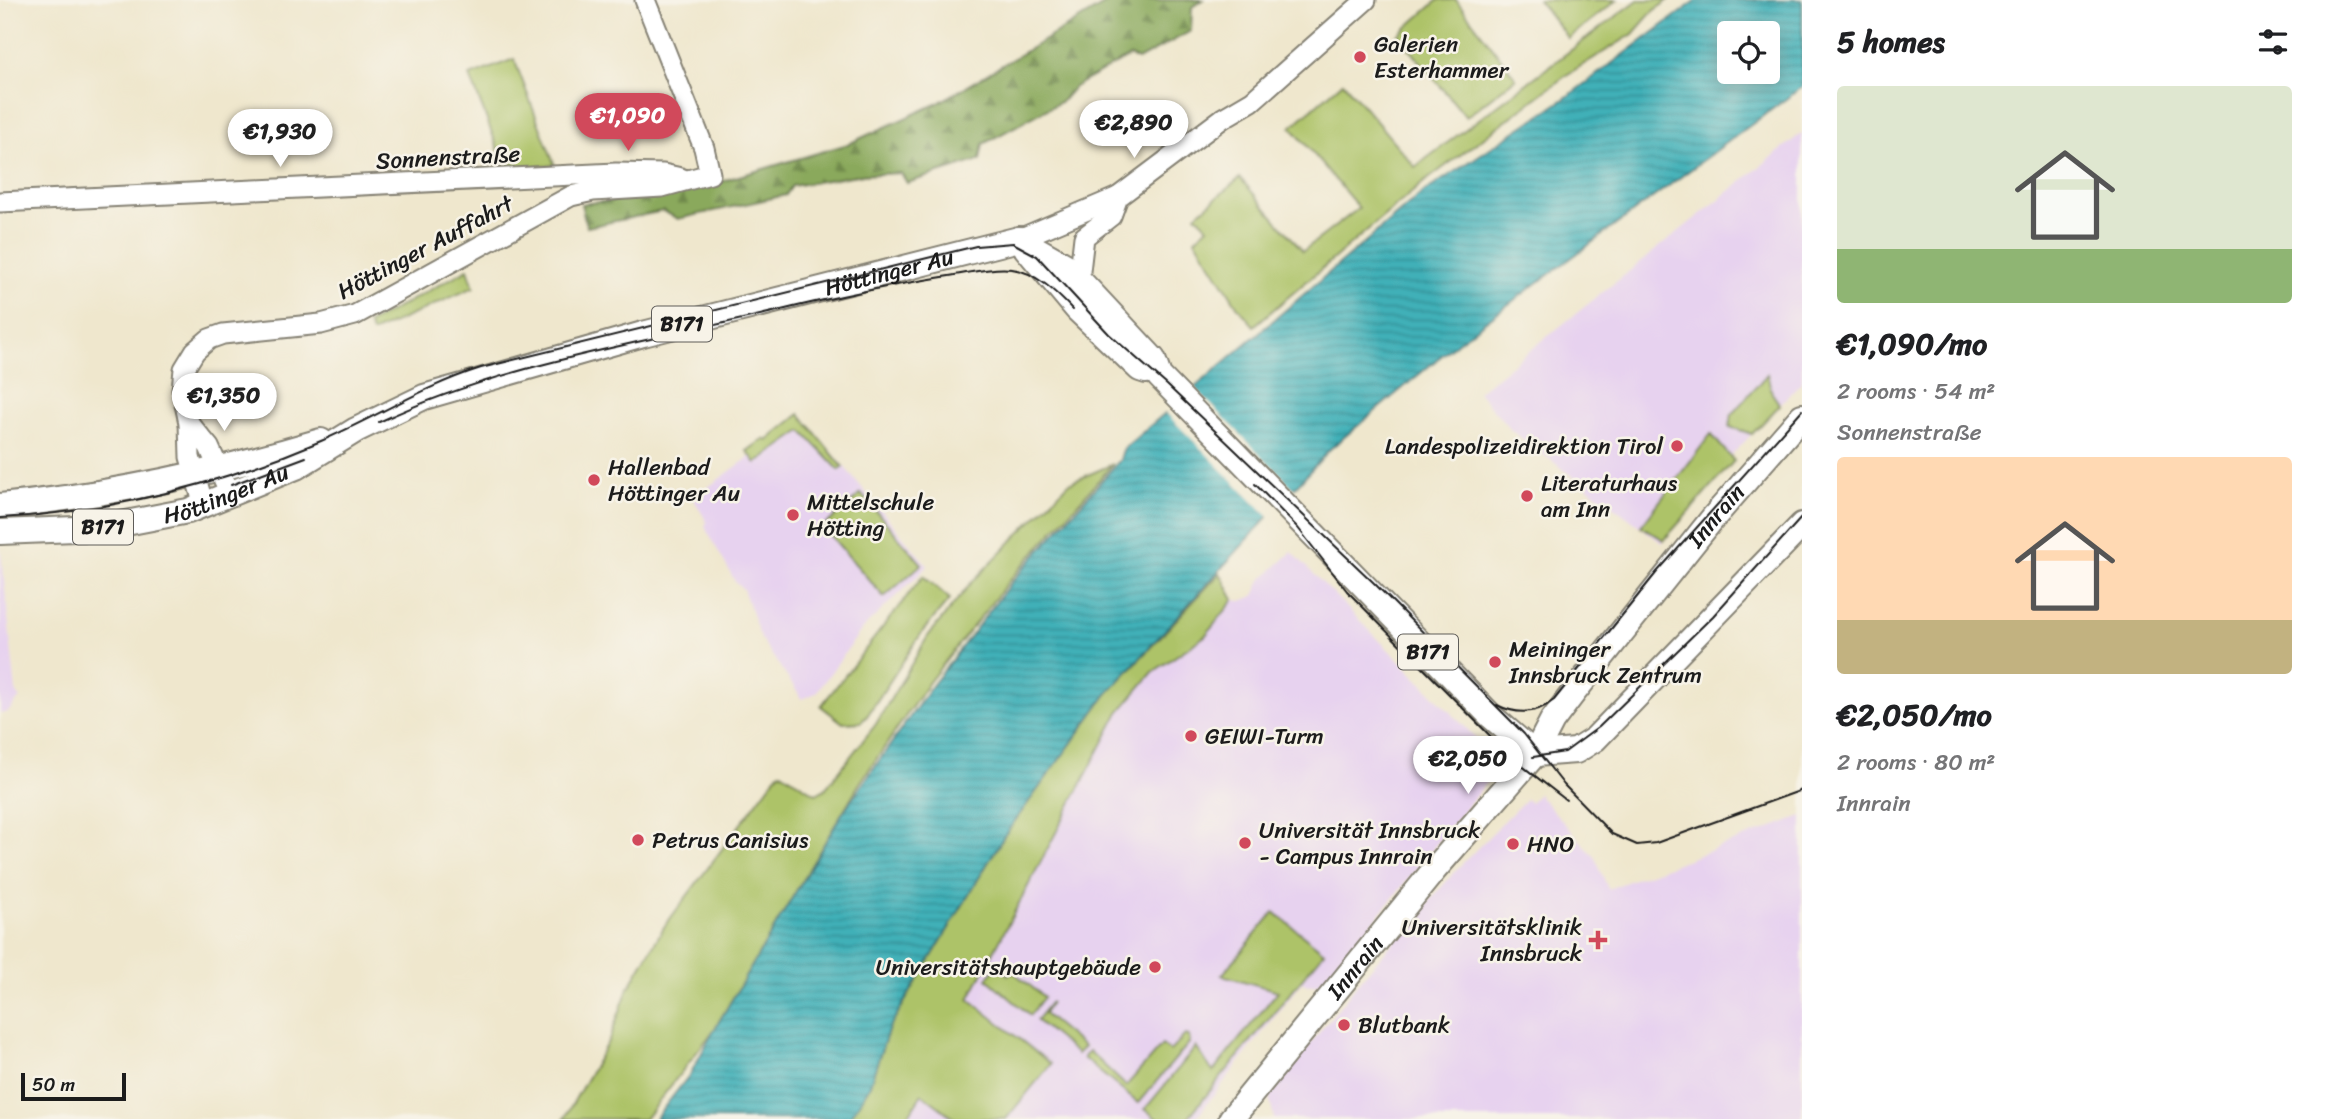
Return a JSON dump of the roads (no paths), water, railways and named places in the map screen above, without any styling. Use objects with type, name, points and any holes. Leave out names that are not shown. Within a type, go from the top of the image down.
[{"type":"main road","name":"B171","points":[[1020,239],[1058,260],[1079,279],[1153,359],[1168,385],[1494,719],[1535,754]]},
{"type":"main road","name":"B171","points":[[1020,239],[1077,309],[1140,369],[1168,385]]},
{"type":"main road","name":"Höttinger Au","points":[[0,532],[100,528],[204,506],[296,467],[356,430],[424,397],[643,334],[1020,239]]},
{"type":"main road","name":"Innrain","points":[[1231,1119],[1427,878],[1535,754],[1552,721],[1574,692],[1713,517],[1802,416]]},
{"type":"main road","name":"Höttinger Au","points":[[0,506],[219,469],[356,430]]},
{"type":"main road","points":[[1535,754],[1576,751],[1595,739],[1802,526]]},
{"type":"street","name":"Höttinger Auffahrt","points":[[204,506],[193,474],[189,423],[182,390],[184,369],[195,351],[209,339],[230,333],[321,324],[355,315],[571,197],[593,191],[652,188],[710,174],[704,148],[645,0]]},
{"type":"street","name":"Höttinger Au","points":[[1020,239],[1118,197],[1223,118],[1252,101],[1366,0]]},
{"type":"street","name":"Sonnenstraße","points":[[0,202],[616,173],[663,174],[688,180]]},
{"type":"street","points":[[1079,279],[1084,237],[1111,216],[1118,197]]},
{"type":"street","name":"Höttinger Auffahrt","points":[[189,423],[209,447],[231,495]]},
{"type":"water","points":[[1697,0],[1802,0],[1802,87],[1459,341],[1330,449],[1107,694],[1004,836],[889,1028],[869,1087],[849,1119],[655,1119],[691,1073],[843,812],[931,687],[1011,583],[1120,460],[1123,449],[1421,194],[1564,99]]},
{"type":"tram line","points":[[0,518],[41,515],[123,502],[204,483],[321,441],[420,393],[481,368],[976,246],[1013,243],[1037,256],[1109,334],[1167,385],[1374,583],[1524,734],[1564,785],[1612,834],[1637,845],[1656,843],[1802,790]]},
{"type":"tram line","points":[[379,422],[474,385],[575,356],[906,283],[1012,269],[1038,279],[1073,310]]},
{"type":"tram line","points":[[1497,705],[1527,712],[1554,700],[1657,572],[1802,410]]},
{"type":"tram line","points":[[231,485],[306,457]]},
{"type":"tram line","points":[[1255,484],[1298,528],[1347,591],[1512,758],[1566,800]]},
{"type":"tram line","points":[[1533,757],[1565,752],[1599,727],[1713,616],[1802,517]]},
{"type":"place","name":"Galerien Esterhammer","points":[[1360,57]]},
{"type":"place","name":"Landespolizeidirektion Tirol","points":[[1677,446]]},
{"type":"place","name":"Hallenbad Höttinger Au","points":[[594,480]]},
{"type":"place","name":"Literaturhaus am Inn","points":[[1527,496]]},
{"type":"place","name":"Mittelschule Hötting","points":[[793,515]]},
{"type":"place","name":"Meininger Innsbruck Zentrum","points":[[1495,662]]},
{"type":"place","name":"GEIWI-Turm","points":[[1191,736]]},
{"type":"place","name":"Petrus Canisius","points":[[638,840]]},
{"type":"place","name":"Universität Innsbruck - Campus Innrain","points":[[1245,843]]},
{"type":"place","name":"HNO","points":[[1513,844]]},
{"type":"place","name":"Universitätsklinik Innsbruck","points":[[1598,940]]},
{"type":"place","name":"Universitätshauptgebäude","points":[[1155,967]]},
{"type":"place","name":"Blutbank","points":[[1344,1025]]}]
